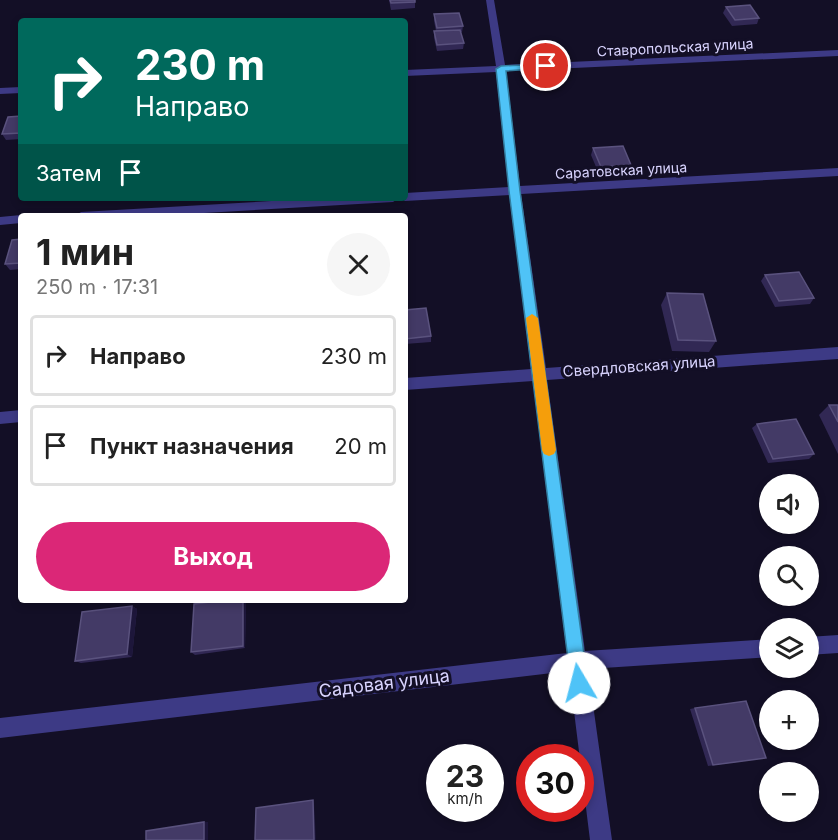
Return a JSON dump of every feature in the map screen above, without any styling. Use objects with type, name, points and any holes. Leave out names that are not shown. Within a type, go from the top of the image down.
[{"type":"street","points":[[490,0],[501,69],[514,191],[601,840]]},
{"type":"street","name":"Ставропольская улица","points":[[408,73],[838,52]]},
{"type":"street","points":[[0,91],[18,90]]},
{"type":"street","name":"Саратовская улица","points":[[408,197],[838,172]]},
{"type":"street","points":[[133,213],[341,201]]},
{"type":"street","points":[[0,221],[18,219]]},
{"type":"street","name":"Свердловская улица","points":[[408,384],[838,353]]},
{"type":"street","points":[[0,418],[18,416]]},
{"type":"street","points":[[819,645],[838,644]]},
{"type":"street","name":"Садовая улица","points":[[0,728],[576,661],[759,649]]},
{"type":"building","points":[[390,0],[415,0],[415,2],[391,3]]},
{"type":"building","points":[[750,5],[759,18],[735,20],[726,7]]},
{"type":"building","points":[[459,13],[463,26],[437,28],[434,14]]},
{"type":"building","points":[[460,30],[464,43],[437,45],[434,31]]},
{"type":"building","points":[[18,116],[18,133],[2,134],[8,117]]},
{"type":"building","points":[[623,146],[631,165],[601,167],[593,148]]},
{"type":"building","points":[[18,239],[18,263],[5,264],[12,240]]},
{"type":"building","points":[[799,272],[814,298],[779,301],[765,275]]},
{"type":"building","points":[[667,293],[703,294],[716,341],[678,340]]},
{"type":"building","points":[[426,308],[431,336],[408,339],[408,310]]},
{"type":"building","points":[[829,405],[838,405],[838,422]]},
{"type":"building","points":[[796,419],[814,454],[773,459],[757,424]]},
{"type":"building","points":[[243,603],[243,646],[191,652],[194,604]]},
{"type":"building","points":[[132,606],[127,654],[75,661],[82,612]]},
{"type":"building","points":[[746,701],[759,738],[759,750],[763,750],[766,758],[713,765],[695,708]]},
{"type":"building","points":[[313,800],[314,840],[255,840],[256,808]]},
{"type":"building","points":[[204,822],[204,840],[146,840],[146,831]]},
{"type":"slow traffic","points":[[532,318],[549,450]]},
{"type":"route","points":[[546,66],[501,69],[514,191],[579,683]]}]
